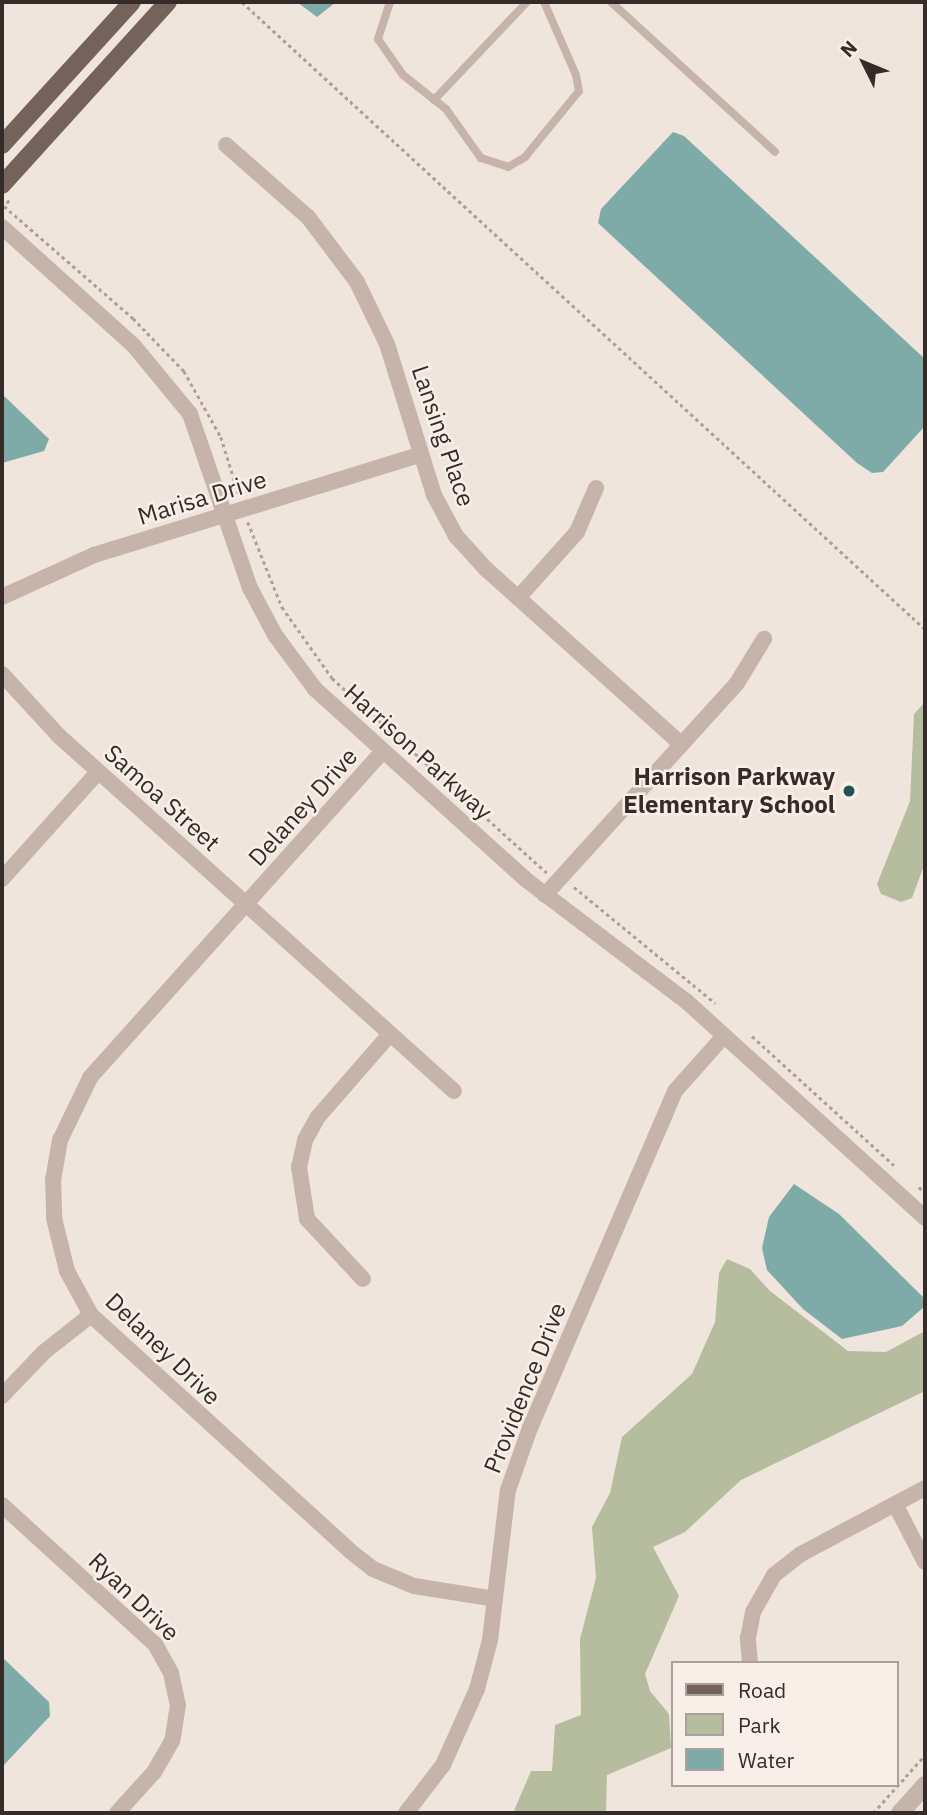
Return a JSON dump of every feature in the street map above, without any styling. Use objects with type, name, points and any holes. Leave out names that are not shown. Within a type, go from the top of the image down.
[{"type":"main road","points":[[2,145],[132,2]]},
{"type":"main road","points":[[2,185],[168,2]]},
{"type":"street","name":"Lansing Place","points":[[226,145],[308,217],[357,282],[387,344],[433,495],[456,536],[518,598],[681,744]]},
{"type":"street","name":"Harrison Parkway","points":[[2,227],[135,346],[171,388],[201,438],[245,576],[275,635],[316,689],[545,895],[686,1001],[925,1218]]},
{"type":"street","name":"Marisa Drive","points":[[2,597],[94,555],[420,456]]},
{"type":"street","points":[[518,598],[577,531],[596,488]]},
{"type":"street","points":[[545,895],[746,672],[764,639]]},
{"type":"street","name":"Samoa Street","points":[[2,674],[42,719],[98,772],[454,1091]]},
{"type":"street","name":"Delaney Drive","points":[[383,751],[100,1065],[65,1127],[54,1165],[54,1218],[67,1271],[91,1315],[361,1561],[414,1586],[495,1599]]},
{"type":"street","points":[[2,879],[98,772]]},
{"type":"street","points":[[363,1279],[307,1219],[299,1167],[317,1118],[390,1034]]},
{"type":"street","name":"Providence Drive","points":[[406,1813],[443,1765],[469,1712],[485,1660],[508,1490],[530,1428],[675,1091],[723,1036]]},
{"type":"street","points":[[2,1396],[44,1352],[91,1315]]},
{"type":"street","points":[[750,1661],[748,1638],[753,1612],[774,1575],[801,1554],[925,1488]]},
{"type":"street","points":[[895,1504],[925,1562]]},
{"type":"street","name":"Ryan Drive","points":[[2,1505],[155,1644],[172,1673],[178,1705],[172,1741],[154,1772],[117,1813]]},
{"type":"street","points":[[900,1813],[925,1785]]},
{"type":"lane","points":[[390,2],[378,38],[403,75],[446,109],[481,158],[508,167],[525,157],[579,91],[576,75],[544,2]]},
{"type":"lane","points":[[434,100],[527,2]]},
{"type":"lane","points":[[611,2],[775,152]]},
{"type":"path","points":[[242,2],[925,629]]},
{"type":"path","points":[[3,207],[133,318],[184,371],[221,437],[278,600],[325,669],[546,872],[573,886],[715,1003]]},
{"type":"path","points":[[752,1036],[894,1165]]},
{"type":"path","points":[[919,1187],[925,1193]]},
{"type":"path","points":[[899,1784],[925,1755]]},
{"type":"path","points":[[873,1813],[896,1787]]},
{"type":"green space","points":[[925,702],[925,863],[912,898],[901,902],[881,894],[877,884],[910,801],[914,714]]},
{"type":"green space","points":[[727,1259],[750,1269],[770,1291],[848,1351],[886,1352],[925,1331],[925,1391],[741,1480],[685,1532],[653,1547],[679,1596],[645,1674],[650,1691],[669,1714],[671,1748],[607,1775],[606,1813],[513,1813],[531,1771],[552,1771],[555,1725],[581,1715],[580,1639],[596,1578],[592,1527],[610,1493],[622,1437],[692,1374],[715,1322],[719,1273]]},
{"type":"water","points":[[297,2],[336,2],[317,17]]},
{"type":"water","points":[[673,132],[684,136],[925,359],[925,426],[883,472],[872,473],[857,463],[598,223],[601,209]]},
{"type":"water","points":[[2,394],[49,439],[44,451],[2,463]]},
{"type":"water","points":[[794,1184],[839,1214],[925,1299],[924,1307],[902,1326],[842,1339],[803,1309],[767,1270],[762,1248],[769,1217]]},
{"type":"water","points":[[2,1657],[49,1702],[50,1716],[2,1767]]},
{"type":"place","name":"Harrison Parkway Elementary School","points":[[849,791]]}]
